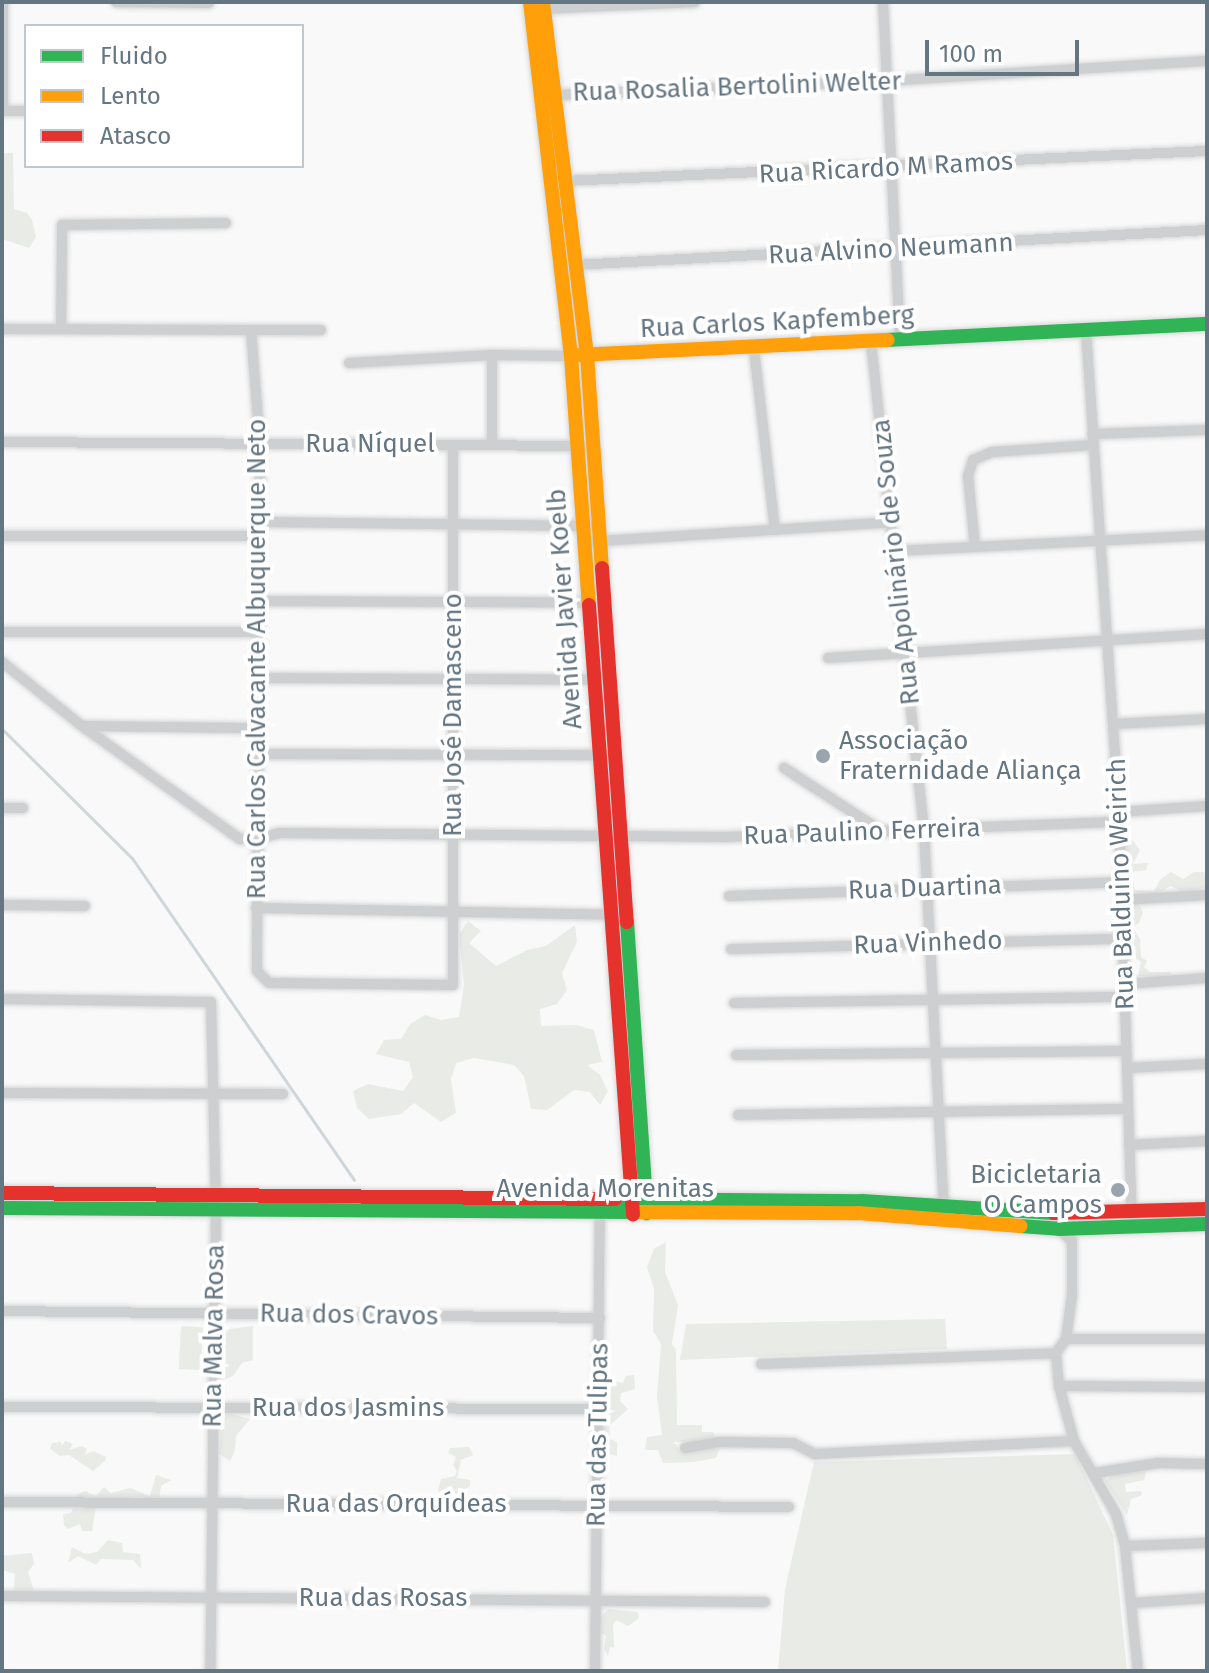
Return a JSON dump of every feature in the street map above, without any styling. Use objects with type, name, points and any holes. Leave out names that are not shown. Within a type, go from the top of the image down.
[{"type":"street","points":[[3,2],[3,111],[24,111]]},
{"type":"street","points":[[116,2],[209,3]]},
{"type":"street","name":"Avenida Javier Koelb","points":[[530,2],[571,356],[584,526],[595,537]]},
{"type":"street","points":[[543,6],[695,2]]},
{"type":"street","points":[[883,2],[900,341]]},
{"type":"street","name":"Avenida Javier Koelb","points":[[543,6],[587,355],[597,603],[603,681],[616,755],[628,915],[640,1206]]},
{"type":"street","name":"Rua Rosalia Bertolini Welter","points":[[554,95],[887,81],[1207,61]]},
{"type":"street","name":"Rua Ricardo M Ramos","points":[[565,181],[1207,151]]},
{"type":"street","points":[[61,329],[62,225],[226,223]]},
{"type":"street","name":"Rua Alvino Neumann","points":[[575,265],[895,250],[1207,230]]},
{"type":"street","name":"Rua Carlos Kapfemberg","points":[[349,363],[492,355],[571,356],[754,349],[1207,324]]},
{"type":"street","points":[[2,329],[321,330]]},
{"type":"street","name":"Rua Carlos Calvacante Albuquerque Neto","points":[[251,330],[260,444],[257,971],[269,983],[453,985]]},
{"type":"street","name":"Rua Balduino Weirich","points":[[1086,330],[1119,817],[1133,1221]]},
{"type":"street","name":"Rua Apolinário de Souza","points":[[871,342],[907,653],[929,888],[944,1213]]},
{"type":"street","points":[[754,349],[775,530]]},
{"type":"street","points":[[492,355],[492,445]]},
{"type":"street","points":[[975,547],[968,476],[973,460],[992,452],[1093,439],[1207,430]]},
{"type":"street","name":"Rua Níquel","points":[[2,442],[593,446]]},
{"type":"street","name":"Rua José Damasceno","points":[[453,445],[453,985]]},
{"type":"street","points":[[259,522],[584,526]]},
{"type":"street","points":[[595,537],[891,522]]},
{"type":"street","points":[[896,551],[1207,535]]},
{"type":"street","points":[[2,536],[259,536]]},
{"type":"street","points":[[259,601],[597,603]]},
{"type":"street","points":[[2,632],[259,632]]},
{"type":"street","points":[[828,658],[1207,634]]},
{"type":"street","points":[[2,662],[82,726],[240,839],[257,839]]},
{"type":"street","points":[[258,678],[603,681]]},
{"type":"street","name":"Avenida Javier Koelb","points":[[603,681],[600,756],[604,836],[640,1206]]},
{"type":"street","points":[[1114,724],[1207,719]]},
{"type":"street","points":[[82,726],[258,728]]},
{"type":"street","points":[[258,754],[453,757],[616,755]]},
{"type":"street","points":[[784,768],[883,832]]},
{"type":"street","name":"Rua Paulino Ferreira","points":[[257,839],[279,833],[622,837],[883,832],[1119,817],[1207,806]]},
{"type":"street","points":[[2,808],[23,808]]},
{"type":"street","name":"Rua Duartina","points":[[729,896],[1121,882]]},
{"type":"street","points":[[1122,900],[1207,895]]},
{"type":"street","points":[[2,905],[85,906]]},
{"type":"street","points":[[256,908],[628,915]]},
{"type":"street","name":"Rua Vinhedo","points":[[731,949],[1124,939]]},
{"type":"street","points":[[1125,984],[1207,978]]},
{"type":"street","points":[[734,1003],[1126,997]]},
{"type":"street","name":"Rua Malva Rosa","points":[[2,999],[211,1002],[216,1203],[210,1671]]},
{"type":"street","points":[[736,1055],[1126,1051]]},
{"type":"street","points":[[1127,1068],[1207,1064]]},
{"type":"street","points":[[2,1093],[283,1094]]},
{"type":"street","points":[[738,1115],[1128,1109]]},
{"type":"street","points":[[1129,1145],[1207,1141]]},
{"type":"street","name":"Avenida Morenitas","points":[[2,1193],[216,1203]]},
{"type":"street","name":"Avenida Morenitas","points":[[2,1208],[216,1203],[640,1206],[858,1213],[1048,1213],[1207,1224]]},
{"type":"street","name":"Rua das Tulipas","points":[[595,1671],[600,1206]]},
{"type":"street","name":"Avenida Morenitas","points":[[944,1213],[1059,1229],[1207,1209]]},
{"type":"street","points":[[1059,1229],[1072,1241],[1072,1295],[1066,1339],[1056,1353],[1059,1386],[1074,1441],[1116,1514],[1125,1546],[1138,1671]]},
{"type":"street","name":"Rua dos Cravos","points":[[2,1311],[600,1318]]},
{"type":"street","points":[[1066,1339],[1207,1339]]},
{"type":"street","points":[[761,1364],[1056,1353]]},
{"type":"street","points":[[1059,1386],[1207,1387]]},
{"type":"street","name":"Rua dos Jasmins","points":[[2,1407],[598,1409]]},
{"type":"street","points":[[685,1448],[719,1442],[793,1443],[815,1454],[1074,1441]]},
{"type":"street","points":[[1095,1473],[1158,1463],[1207,1464]]},
{"type":"street","name":"Rua das Orquídeas","points":[[2,1502],[789,1507]]},
{"type":"street","points":[[1125,1546],[1207,1543]]},
{"type":"street","name":"Rua das Rosas","points":[[2,1596],[765,1602]]},
{"type":"street","points":[[1133,1603],[1207,1598]]},
{"type":"shaded area","points":[[2,153],[13,153],[14,209],[27,213],[36,237],[29,248],[2,239]]},
{"type":"shaded area","points":[[1131,838],[1140,850],[1133,864],[1148,863],[1146,870],[1131,872],[1135,890],[1154,891],[1160,880],[1171,872],[1183,879],[1194,872],[1204,872],[1207,887],[1184,893],[1171,886],[1153,896],[1128,894],[1120,840]]},
{"type":"shaded area","points":[[1138,903],[1143,912],[1139,923],[1133,927],[1140,939],[1141,957],[1147,961],[1144,967],[1150,972],[1169,972],[1172,974],[1168,978],[1138,976],[1141,962],[1130,954],[1124,910]]},
{"type":"shaded area","points":[[468,921],[481,931],[469,943],[496,966],[527,950],[546,946],[575,925],[577,942],[562,973],[567,990],[557,1004],[540,1009],[541,1026],[576,1025],[594,1030],[602,1062],[587,1065],[600,1075],[608,1091],[600,1105],[590,1092],[574,1090],[547,1110],[531,1109],[524,1076],[514,1065],[474,1058],[456,1063],[451,1079],[456,1113],[441,1122],[414,1103],[401,1114],[369,1119],[357,1108],[353,1091],[368,1084],[403,1091],[413,1077],[409,1062],[376,1054],[384,1040],[401,1039],[410,1024],[425,1015],[441,1020],[459,1017],[464,985],[459,935]]},
{"type":"shaded area","points":[[666,1242],[665,1272],[678,1305],[672,1344],[676,1350],[677,1425],[702,1425],[702,1432],[713,1432],[715,1437],[700,1442],[674,1442],[680,1451],[721,1446],[716,1458],[694,1462],[663,1463],[658,1450],[645,1450],[647,1437],[662,1435],[657,1397],[661,1344],[653,1331],[654,1289],[647,1267],[654,1249]]},
{"type":"shaded area","points":[[945,1319],[947,1349],[680,1360],[686,1324]]},
{"type":"shaded area","points":[[181,1326],[203,1327],[201,1370],[179,1369]]},
{"type":"shaded area","points":[[253,1326],[253,1360],[242,1363],[233,1376],[224,1380],[220,1377],[222,1330]]},
{"type":"shaded area","points":[[634,1375],[635,1389],[621,1393],[620,1401],[628,1409],[609,1426],[610,1439],[617,1442],[617,1456],[609,1454],[609,1446],[601,1440],[599,1433],[604,1417],[615,1411],[605,1408],[601,1388],[609,1380],[623,1383],[626,1376]]},
{"type":"shaded area","points":[[227,1413],[250,1419],[236,1436],[230,1461],[219,1454],[222,1422]]},
{"type":"shaded area","points":[[65,1441],[73,1444],[69,1450],[82,1446],[87,1449],[85,1455],[93,1451],[106,1457],[105,1461],[93,1471],[69,1455],[60,1456],[50,1449],[52,1443],[61,1442],[62,1446]]},
{"type":"shaded area","points":[[469,1447],[473,1455],[461,1460],[457,1478],[470,1480],[470,1486],[452,1498],[441,1497],[438,1491],[441,1479],[455,1476],[457,1471],[453,1465],[456,1457],[448,1453],[450,1448]]},
{"type":"shaded area","points":[[1075,1454],[1113,1535],[1127,1671],[778,1671],[785,1589],[814,1462]]},
{"type":"shaded area","points":[[1147,1468],[1144,1480],[1125,1484],[1126,1492],[1141,1491],[1142,1495],[1131,1499],[1127,1515],[1105,1481],[1116,1472]]},
{"type":"shaded area","points":[[156,1475],[171,1480],[161,1486],[159,1499],[133,1497],[96,1507],[92,1531],[82,1531],[80,1524],[68,1529],[64,1525],[63,1514],[71,1513],[78,1494],[85,1491],[96,1496],[104,1487],[111,1493],[130,1488],[150,1496]]},
{"type":"shaded area","points":[[108,1540],[122,1543],[123,1552],[140,1554],[141,1569],[133,1560],[101,1559],[96,1565],[78,1556],[68,1563],[72,1547],[86,1554],[97,1552]]},
{"type":"shaded area","points":[[32,1553],[34,1564],[28,1572],[34,1590],[14,1591],[15,1574],[2,1570],[2,1556]]},
{"type":"shaded area","points":[[608,1609],[638,1612],[639,1618],[628,1626],[616,1620],[613,1625],[614,1648],[610,1647],[608,1656],[604,1649],[606,1636],[597,1631],[596,1622]]},
{"type":"waterway","points":[[2,729],[132,858],[354,1180]]},
{"type":"traffic: fast","points":[[888,340],[1207,324]]},
{"type":"traffic: fast","points":[[627,922],[647,1213]]},
{"type":"traffic: fast","points":[[615,1199],[862,1201],[1054,1213]]},
{"type":"traffic: fast","points":[[2,1208],[639,1212]]},
{"type":"traffic: fast","points":[[1020,1226],[1059,1229],[1207,1224]]},
{"type":"traffic: slow","points":[[530,2],[571,356],[589,605]]},
{"type":"traffic: slow","points":[[543,2],[587,355],[602,568]]},
{"type":"traffic: slow","points":[[579,355],[888,340]]},
{"type":"traffic: slow","points":[[639,1212],[858,1213],[1020,1226]]},
{"type":"traffic: jam","points":[[602,568],[627,922]]},
{"type":"traffic: jam","points":[[589,605],[633,1214]]},
{"type":"traffic: jam","points":[[2,1193],[615,1199]]},
{"type":"traffic: jam","points":[[1054,1213],[1207,1209]]},
{"type":"place","name":"Associação Fraternidade Aliança","points":[[823,756]]},
{"type":"place","name":"Bicicletaria O Campos","points":[[1118,1190]]}]
